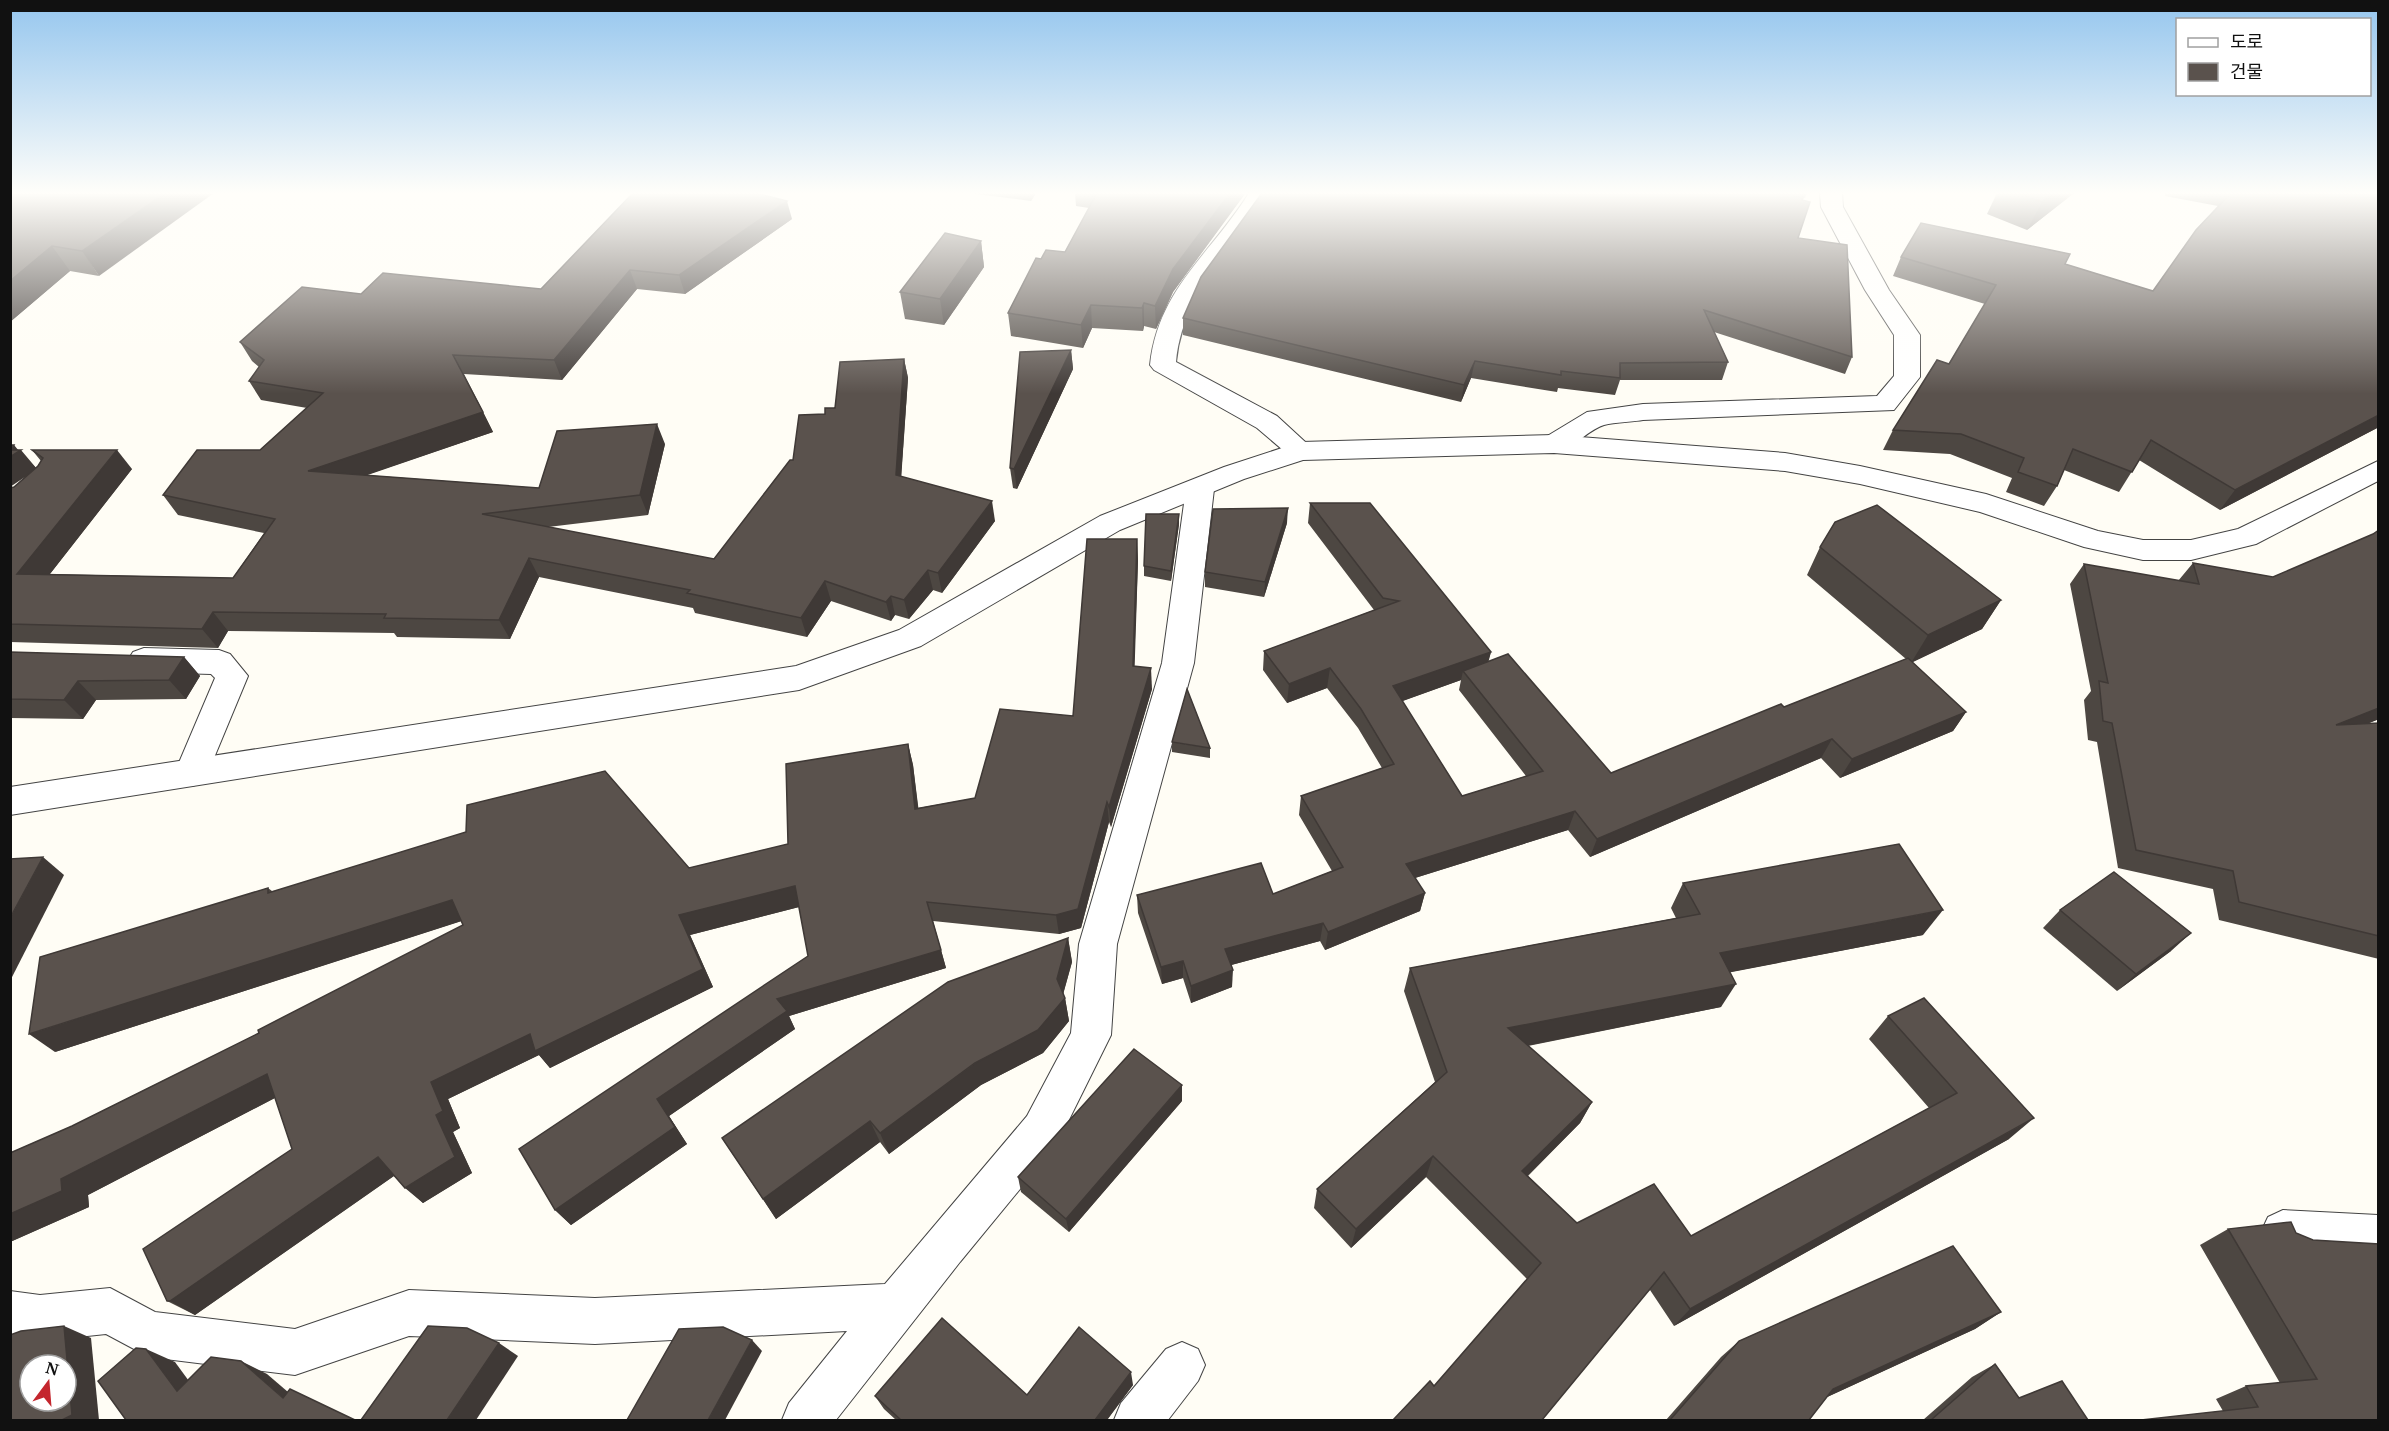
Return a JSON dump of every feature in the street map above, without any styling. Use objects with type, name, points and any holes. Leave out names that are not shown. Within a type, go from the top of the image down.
[{"type":"street","points":[[1209,260],[1171,321],[1162,348],[1163,365],[1267,423],[1301,451]]},
{"type":"street","points":[[1554,444],[1596,418],[1643,412],[1885,404],[1907,377],[1907,335],[1859,260]]},
{"type":"street","points":[[10,801],[799,678],[910,638],[1110,523],[1200,489],[1234,473],[1301,451],[1358,447],[1554,444],[1785,462],[1860,475],[1986,504],[2094,540],[2143,550],[2191,550],[2246,537],[2379,470]]},
{"type":"street","points":[[806,1420],[1042,1130],[1091,1035],[1098,944],[1178,663],[1200,489]]},
{"type":"street","points":[[115,659],[219,662],[232,676],[192,772]]},
{"type":"street","points":[[2283,1232],[2379,1237]]},
{"type":"street","points":[[10,1314],[40,1318],[110,1311],[149,1334],[295,1352],[409,1313],[595,1321],[898,1306]]},
{"type":"street","points":[[1138,1420],[1182,1365]]},
{"type":"building","points":[[10,260],[35,260],[10,281]]},
{"type":"building","points":[[569,260],[701,260],[679,275],[630,270],[554,360],[453,355],[483,412],[308,471],[539,488],[557,431],[657,424],[640,495],[482,514],[714,559],[790,460],[793,460],[799,415],[825,414],[825,408],[835,408],[840,362],[904,359],[896,475],[992,501],[938,573],[928,570],[904,600],[891,596],[886,602],[825,581],[801,618],[687,593],[690,590],[529,558],[499,620],[384,618],[386,614],[213,612],[202,629],[10,624],[10,488],[38,466],[43,458],[32,450],[117,450],[17,574],[233,578],[275,519],[163,495],[197,450],[260,450],[323,393],[249,381],[264,360],[240,342],[302,287],[361,294],[383,273],[541,289]]},
{"type":"building","points":[[925,260],[968,260],[940,299],[900,292]]},
{"type":"building","points":[[1035,260],[1180,260],[1155,306],[1144,303],[1142,308],[1091,305],[1081,325],[1008,313]]},
{"type":"building","points":[[1214,260],[1848,260],[1852,357],[1704,310],[1728,362],[1620,363],[1620,378],[1561,371],[1561,375],[1475,361],[1464,385],[1183,318],[1201,277]]},
{"type":"building","points":[[1910,260],[2067,260],[2065,264],[2153,291],[2175,260],[2379,260],[2379,415],[2235,490],[2151,440],[2132,472],[2073,449],[2057,486],[2018,472],[2024,458],[1961,434],[1893,430],[1937,360],[1949,364],[1996,285]]},
{"type":"building","points":[[1071,350],[1014,469],[1010,468],[1020,352]]},
{"type":"building","points":[[10,445],[14,445],[11,450],[21,450],[10,457]]},
{"type":"building","points":[[1310,503],[1370,503],[1491,652],[1393,686],[1462,796],[1543,771],[1463,671],[1508,654],[1611,773],[1781,704],[1784,707],[1908,658],[1966,712],[1852,759],[1832,739],[1597,839],[1575,811],[1406,864],[1425,893],[1328,932],[1323,923],[1225,949],[1233,970],[1191,986],[1183,961],[1161,967],[1137,895],[1261,863],[1273,894],[1343,867],[1301,796],[1394,764],[1361,709],[1330,668],[1289,684],[1264,651],[1399,601],[1383,598]]},
{"type":"building","points":[[1877,505],[2001,600],[1928,635],[1820,547],[1835,522]]},
{"type":"building","points":[[1288,508],[1265,582],[1205,572],[1213,509]]},
{"type":"building","points":[[1146,514],[1179,514],[1171,571],[1144,566]]},
{"type":"building","points":[[2379,530],[2379,708],[2336,725],[2379,723],[2379,936],[2239,902],[2233,871],[2136,850],[2112,723],[2103,721],[2099,681],[2108,683],[2084,564],[2199,584],[2193,563],[2273,577]]},
{"type":"building","points":[[1087,539],[1137,539],[1133,666],[1151,668],[1109,807],[1107,802],[1078,909],[1056,915],[927,902],[941,950],[777,999],[787,1011],[657,1099],[675,1127],[555,1210],[519,1149],[808,956],[795,886],[679,915],[703,969],[535,1051],[530,1034],[431,1082],[443,1111],[436,1115],[455,1157],[405,1188],[378,1157],[170,1301],[167,1301],[143,1249],[292,1149],[267,1074],[61,1179],[62,1191],[10,1214],[10,1153],[72,1126],[259,1033],[258,1030],[463,925],[452,900],[29,1034],[40,957],[268,888],[268,893],[466,832],[467,805],[605,771],[689,868],[788,844],[786,764],[908,744],[915,809],[975,798],[1000,709],[1073,716]]},
{"type":"building","points":[[10,652],[184,657],[169,680],[78,681],[64,700],[10,699]]},
{"type":"building","points":[[1187,689],[1210,748],[1172,742]]},
{"type":"building","points":[[1899,844],[1943,910],[1720,953],[1736,984],[1508,1028],[1592,1102],[1522,1171],[1577,1223],[1654,1184],[1691,1236],[1957,1093],[1888,1016],[1924,998],[2034,1118],[1690,1309],[1664,1272],[1542,1420],[1393,1420],[1430,1381],[1434,1386],[1541,1263],[1433,1156],[1356,1229],[1317,1189],[1447,1072],[1410,968],[1700,914],[1683,883]]},
{"type":"building","points":[[43,857],[10,918],[10,859]]},
{"type":"building","points":[[2114,872],[2191,933],[2136,974],[2060,910]]},
{"type":"building","points":[[1068,938],[1057,979],[1065,998],[1038,1030],[975,1063],[880,1133],[870,1121],[763,1199],[722,1138],[948,982]]},
{"type":"building","points":[[1134,1049],[1182,1085],[1066,1219],[1018,1177]]},
{"type":"building","points":[[2291,1222],[2296,1233],[2313,1240],[2379,1244],[2379,1420],[2141,1420],[2258,1407],[2246,1386],[2317,1379],[2228,1229]]},
{"type":"building","points":[[1953,1246],[2001,1312],[1833,1389],[1809,1420],[1670,1420],[1739,1341]]},
{"type":"building","points":[[942,1318],[1027,1395],[1079,1327],[1131,1372],[1095,1420],[901,1420],[875,1396]]},
{"type":"building","points":[[64,1326],[66,1353],[18,1353],[18,1413],[72,1413],[72,1415],[62,1420],[10,1420],[10,1335],[21,1331]]},
{"type":"building","points":[[428,1326],[467,1328],[499,1343],[447,1420],[361,1420]]},
{"type":"building","points":[[723,1327],[752,1340],[708,1420],[627,1420],[679,1329]]},
{"type":"building","points":[[136,1348],[146,1349],[177,1391],[211,1357],[241,1361],[283,1398],[290,1389],[355,1420],[126,1420],[98,1381]]},
{"type":"building","points":[[1995,1364],[2019,1398],[2062,1381],[2088,1420],[1931,1420]]}]
